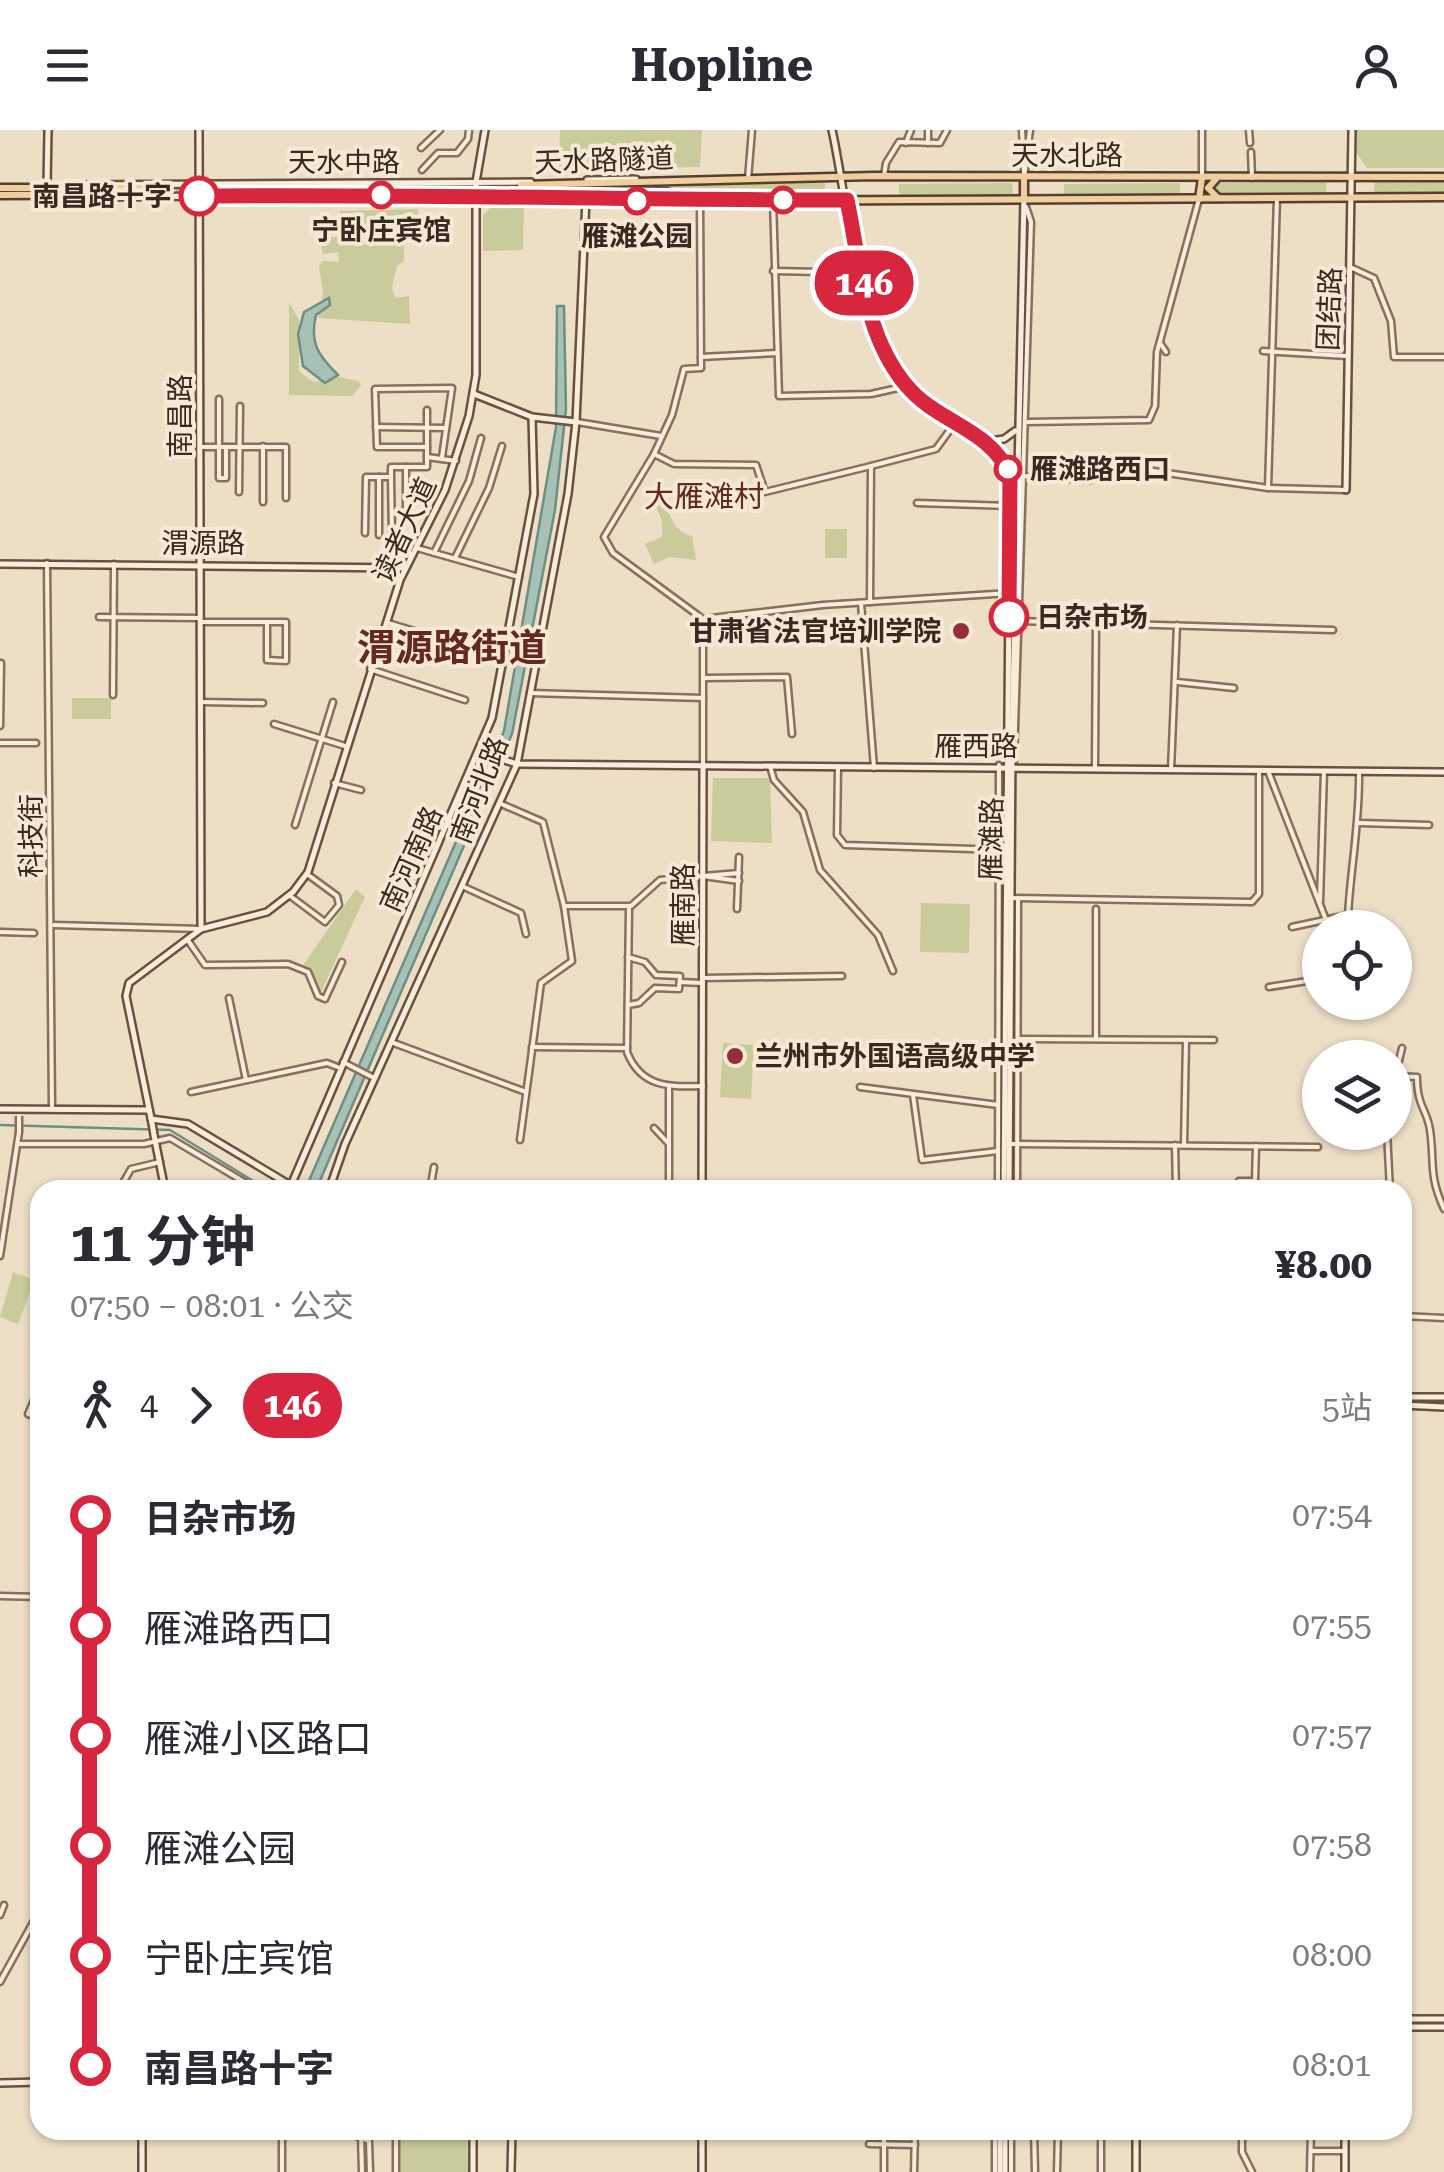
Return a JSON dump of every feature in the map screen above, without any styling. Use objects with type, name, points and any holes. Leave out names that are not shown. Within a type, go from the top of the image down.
[{"type":"main road","points":[[47,186],[48,130]]},
{"type":"main road","name":"南昌路","points":[[198,130],[201,929]]},
{"type":"main road","name":"读者大道","points":[[201,929],[260,916],[289,895],[307,874],[344,746],[405,568],[456,461],[474,394],[476,182],[485,130]]},
{"type":"main road","points":[[832,130],[872,320],[881,345],[906,386],[955,423],[988,441],[1004,439],[1017,428]]},
{"type":"main road","name":"团结路","points":[[1346,490],[1352,130]]},
{"type":"main road","name":"天水北路","points":[[689,180],[884,176],[1444,177]]},
{"type":"main road","points":[[1375,177],[1367,186],[1376,198]]},
{"type":"main road","points":[[1024,178],[1024,198]]},
{"type":"main road","points":[[1181,198],[1188,188],[1182,178]]},
{"type":"main road","points":[[1200,198],[1202,178]]},
{"type":"main road","points":[[1217,178],[1208,188],[1218,198]]},
{"type":"main road","name":"天水路隧道","points":[[521,188],[689,180]]},
{"type":"main road","name":"天水中路","points":[[0,192],[47,186],[476,182],[586,199],[690,199]]},
{"type":"main road","points":[[58,186],[158,191],[60,196]]},
{"type":"main road","name":"天水中路","points":[[0,192],[60,196],[476,195],[521,188]]},
{"type":"main road","name":"天水路隧道","points":[[521,188],[666,192],[690,199]]},
{"type":"main road","name":"天水北路","points":[[690,199],[1444,197]]},
{"type":"main road","name":"雁滩路","points":[[1010,1144],[1011,898],[1002,850],[1021,476],[1017,428],[1024,198]]},
{"type":"main road","name":"南河北路","points":[[333,1180],[517,764],[568,494],[586,199]]},
{"type":"main road","points":[[474,394],[532,417],[573,421]]},
{"type":"main road","name":"南河南路","points":[[292,1180],[492,718],[536,479],[532,417]]},
{"type":"main road","name":"雁滩路","points":[[988,441],[1001,454],[1010,475],[1010,593],[1014,621]]},
{"type":"main road","name":"渭源路","points":[[0,564],[405,568]]},
{"type":"main road","name":"雁西路","points":[[479,752],[517,764],[874,768],[1006,765],[1444,772]]},
{"type":"main road","name":"雁滩路","points":[[1005,1180],[1014,1052],[1006,765]]},
{"type":"main road","name":"雁南路","points":[[702,1180],[703,766]]},
{"type":"main road","points":[[163,1180],[126,996],[130,982],[138,974],[201,929]]},
{"type":"main road","points":[[0,1109],[149,1110]]},
{"type":"main road","points":[[151,1121],[188,1124],[276,1180]]},
{"type":"main road","points":[[1412,1397],[1444,1397]]},
{"type":"main road","points":[[1412,1406],[1444,1406]]},
{"type":"main road","points":[[1412,2019],[1444,2019]]},
{"type":"main road","points":[[1412,2028],[1444,2028]]},
{"type":"main road","points":[[0,2083],[30,2082]]},
{"type":"main road","points":[[142,2140],[142,2172]]},
{"type":"main road","points":[[473,2140],[473,2172]]},
{"type":"main road","points":[[511,2172],[512,2140]]},
{"type":"main road","points":[[702,2140],[702,2172]]},
{"type":"main road","points":[[1003,2172],[1005,2140]]},
{"type":"main road","points":[[1136,2140],[1136,2172]]},
{"type":"main road","points":[[1344,2140],[1345,2172]]},
{"type":"street","points":[[420,148],[440,130]]},
{"type":"street","points":[[422,170],[438,153],[458,152],[468,139],[469,130]]},
{"type":"street","points":[[748,179],[752,130]]},
{"type":"street","points":[[906,142],[910,130]]},
{"type":"street","points":[[928,130],[928,143]]},
{"type":"street","points":[[884,176],[894,146],[906,142],[943,142],[947,130]]},
{"type":"street","points":[[1022,130],[1024,178]]},
{"type":"street","points":[[1024,178],[1030,130]]},
{"type":"street","points":[[1202,130],[1202,178]]},
{"type":"street","points":[[1249,130],[1250,142]]},
{"type":"street","points":[[1251,152],[1252,178]]},
{"type":"street","points":[[1024,198],[1031,222],[1021,476],[1090,480],[1093,462],[1268,488],[1346,490]]},
{"type":"street","points":[[1026,422],[1149,420],[1154,412],[1160,343],[1200,198]]},
{"type":"street","points":[[1268,488],[1266,352],[1277,198]]},
{"type":"street","points":[[700,199],[701,368],[684,369],[672,415],[654,454],[618,508],[604,541],[613,553],[702,619],[861,602],[1010,593]]},
{"type":"street","points":[[773,200],[779,396],[872,394],[906,386]]},
{"type":"street","points":[[1350,267],[1374,278],[1390,321],[1394,356],[1444,357]]},
{"type":"street","points":[[773,271],[822,272]]},
{"type":"street","points":[[1160,343],[1166,352]]},
{"type":"street","points":[[1266,352],[1347,356]]},
{"type":"street","points":[[701,356],[776,353]]},
{"type":"street","points":[[427,447],[377,448],[375,389],[452,388],[442,457]]},
{"type":"street","points":[[220,399],[219,478],[226,478],[226,446]]},
{"type":"street","points":[[238,492],[240,406]]},
{"type":"street","points":[[392,534],[391,467],[427,467],[427,410]]},
{"type":"street","points":[[573,421],[660,436]]},
{"type":"street","points":[[654,454],[674,464],[756,465],[764,492],[936,449],[955,423]]},
{"type":"street","points":[[375,427],[446,428]]},
{"type":"street","points":[[434,553],[469,481],[481,438]]},
{"type":"street","points":[[263,446],[263,502]]},
{"type":"street","points":[[455,558],[489,488],[502,446]]},
{"type":"street","points":[[200,447],[286,447],[286,498]]},
{"type":"street","points":[[427,457],[456,461]]},
{"type":"street","points":[[870,602],[871,466]]},
{"type":"street","points":[[392,512],[406,511],[406,467]]},
{"type":"street","points":[[379,477],[379,535]]},
{"type":"street","points":[[365,533],[366,478],[391,477]]},
{"type":"street","points":[[916,504],[1010,506]]},
{"type":"street","points":[[415,548],[518,578]]},
{"type":"street","points":[[113,695],[114,563]]},
{"type":"street","name":"科技街","points":[[47,564],[52,1109]]},
{"type":"street","points":[[861,602],[874,768]]},
{"type":"street","points":[[100,617],[286,622],[286,660],[267,660],[267,622]]},
{"type":"street","name":"雁南路","points":[[702,619],[703,766]]},
{"type":"street","points":[[1095,768],[1096,620]]},
{"type":"street","points":[[1014,621],[1096,620],[1333,630]]},
{"type":"street","points":[[386,622],[503,658]]},
{"type":"street","points":[[1170,770],[1177,624]]},
{"type":"street","points":[[0,726],[1,663]]},
{"type":"street","points":[[370,669],[465,700]]},
{"type":"street","points":[[703,678],[787,677],[792,734]]},
{"type":"street","points":[[1177,682],[1234,688]]},
{"type":"street","points":[[530,693],[703,698]]},
{"type":"street","points":[[201,702],[263,704]]},
{"type":"street","points":[[295,825],[333,702]]},
{"type":"street","points":[[274,724],[344,746]]},
{"type":"street","points":[[0,743],[36,743]]},
{"type":"street","points":[[770,766],[774,780],[803,812],[820,870],[878,936],[894,971]]},
{"type":"street","points":[[838,767],[837,835],[845,845],[1002,850]]},
{"type":"street","points":[[1011,898],[1252,902],[1259,894],[1259,771]]},
{"type":"street","points":[[1268,771],[1322,910]]},
{"type":"street","points":[[1319,903],[1324,892],[1324,771]]},
{"type":"street","points":[[1348,910],[1352,852],[1360,823],[1359,771]]},
{"type":"street","points":[[334,783],[361,790]]},
{"type":"street","points":[[499,803],[543,822],[564,906],[572,962],[541,983],[520,1140]]},
{"type":"street","points":[[1360,823],[1429,825]]},
{"type":"street","name":"雁滩路","points":[[1002,850],[998,1104],[1002,1180]]},
{"type":"street","points":[[737,909],[739,856]]},
{"type":"street","points":[[564,906],[628,906],[660,880],[739,873]]},
{"type":"street","points":[[289,895],[325,922],[339,905],[336,896],[307,874]]},
{"type":"street","points":[[703,876],[739,881]]},
{"type":"street","points":[[462,886],[522,914],[526,934]]},
{"type":"street","name":"雁滩路","points":[[1011,898],[1018,1039],[1014,1052]]},
{"type":"street","points":[[628,906],[627,1048],[632,1064],[642,1075],[669,1087],[702,1086]]},
{"type":"street","points":[[1096,909],[1096,1039]]},
{"type":"street","points":[[52,925],[201,929]]},
{"type":"street","points":[[1292,927],[1302,925]]},
{"type":"street","points":[[0,932],[34,933]]},
{"type":"street","points":[[187,940],[205,966],[288,964],[308,972],[318,996],[325,998],[342,962]]},
{"type":"street","points":[[628,957],[645,962],[656,975],[680,976],[680,989],[656,988],[639,1002],[628,1005]]},
{"type":"street","points":[[680,982],[842,976]]},
{"type":"street","points":[[1268,987],[1302,982]]},
{"type":"street","points":[[229,998],[246,1080]]},
{"type":"street","points":[[1018,1039],[1214,1040]]},
{"type":"street","points":[[1184,1145],[1186,1040]]},
{"type":"street","points":[[391,1042],[526,1092]]},
{"type":"street","points":[[532,1047],[627,1048]]},
{"type":"street","points":[[191,1092],[327,1063],[353,1066],[375,1078]]},
{"type":"street","points":[[1412,1077],[1417,1077],[1417,1104],[1430,1126],[1430,1178],[1444,1209]]},
{"type":"street","points":[[669,1087],[670,1180]]},
{"type":"street","points":[[860,1087],[998,1104]]},
{"type":"street","points":[[912,1095],[922,1160],[998,1152]]},
{"type":"street","points":[[0,1256],[19,1144],[20,1112]]},
{"type":"street","points":[[654,1128],[670,1144]]},
{"type":"street","points":[[19,1144],[170,1138],[241,1180]]},
{"type":"street","points":[[1010,1144],[1302,1147]]},
{"type":"street","name":"雁滩路","points":[[1010,1144],[1015,1180]]},
{"type":"street","points":[[1175,1145],[1176,1180]]},
{"type":"street","points":[[1255,1180],[1256,1146]]},
{"type":"street","points":[[1389,1150],[1390,1180]]},
{"type":"street","points":[[124,1180],[131,1170],[160,1162]]},
{"type":"street","points":[[432,1180],[434,1168]]},
{"type":"street","points":[[1412,1316],[1444,1318]]},
{"type":"street","points":[[0,1596],[30,1596]]},
{"type":"street","points":[[0,1914],[4,1905]]},
{"type":"street","points":[[0,1982],[30,1928]]},
{"type":"street","points":[[282,2140],[282,2172]]},
{"type":"street","points":[[362,2140],[362,2172]]},
{"type":"street","points":[[368,2140],[370,2172]]},
{"type":"street","points":[[396,2140],[396,2172]]},
{"type":"street","points":[[884,2140],[884,2172]]},
{"type":"street","points":[[914,2140],[914,2172]]},
{"type":"street","points":[[1003,2172],[1005,2140]]},
{"type":"street","points":[[1034,2140],[1035,2172]]},
{"type":"street","points":[[1058,2140],[1058,2172]]},
{"type":"street","points":[[1101,2140],[1101,2172]]},
{"type":"street","points":[[1242,2140],[1242,2152],[1252,2172]]},
{"type":"street","points":[[1310,2172],[1311,2140]]},
{"type":"street","points":[[869,2144],[914,2145]]},
{"type":"street","points":[[1310,2151],[1345,2151]]},
{"type":"green space","name":"雁滩公园","points":[[560,130],[702,130],[700,167],[559,170]]},
{"type":"green space","points":[[1356,130],[1444,130],[1444,168],[1367,168],[1355,151]]},
{"type":"green space","points":[[1326,182],[1326,193],[1216,194],[1216,183]]},
{"type":"green space","points":[[1374,182],[1444,182],[1444,192],[1374,192]]},
{"type":"green space","points":[[728,183],[825,183],[825,193],[668,188]]},
{"type":"green space","points":[[1012,183],[1013,194],[899,195],[899,184]]},
{"type":"green space","points":[[1180,183],[1180,193],[1064,194],[1064,184]]},
{"type":"green space","points":[[500,199],[524,199],[523,250],[483,251],[483,215]]},
{"type":"green space","points":[[418,209],[418,218],[404,219],[404,261],[397,266],[392,287],[395,298],[409,296],[410,324],[318,318],[323,292],[319,266],[323,261],[339,262],[338,252],[323,254],[319,237],[339,237],[340,211]]},
{"type":"green space","points":[[289,302],[299,320],[299,371],[313,382],[338,377],[358,381],[361,385],[352,396],[289,395]]},
{"type":"green space","points":[[665,498],[676,526],[692,536],[696,560],[669,557],[654,564],[645,544],[662,537],[662,521],[654,502]]},
{"type":"green space","points":[[825,529],[847,529],[847,558],[825,558]]},
{"type":"green space","points":[[72,698],[111,698],[111,719],[72,719]]},
{"type":"green space","points":[[713,778],[770,778],[772,843],[711,841]]},
{"type":"green space","points":[[356,889],[365,897],[320,994],[301,968]]},
{"type":"green space","points":[[921,903],[970,904],[969,953],[920,952]]},
{"type":"green space","points":[[723,1043],[754,1045],[751,1099],[720,1097]]},
{"type":"green space","points":[[13,1272],[30,1278],[30,1291],[18,1324],[0,1317]]},
{"type":"green space","points":[[399,2140],[467,2140],[468,2172],[400,2172]]},
{"type":"shaded area","points":[[329,298],[330,305],[316,315],[314,325],[317,349],[338,375],[325,383],[303,366],[298,334],[304,312]]},
{"type":"shaded area","points":[[557,306],[564,306],[566,409],[555,510],[512,734],[320,1180],[309,1180],[504,731],[556,427]]},
{"type":"waterway","points":[[0,1125],[170,1130],[252,1180]]},
{"type":"tunnel","points":[[158,188],[521,185]]},
{"type":"tunnel","points":[[158,194],[520,190]]},
{"type":"bus line","name":"146","points":[[199,196],[451,194],[610,201],[847,200],[870,312],[881,345],[894,367],[906,386],[925,403],[988,441],[1001,454],[1010,475],[1009,617]]},
{"type":"place","name":"宁卧庄宾馆","points":[[381,195]]},
{"type":"place","name":"南昌路十字","points":[[199,196]]},
{"type":"place","name":"雁滩公园","points":[[637,201]]},
{"type":"place","name":"雁滩路西口","points":[[1008,469]]},
{"type":"place","name":"日杂市场","points":[[1009,617]]},
{"type":"place","name":"甘肃省法官培训学院","points":[[961,631]]},
{"type":"place","name":"兰州市外国语高级中学","points":[[735,1056]]},
{"type":"district","name":"大雁滩村","points":[[704,497]]},
{"type":"district","name":"渭源路街道","points":[[452,648]]}]
